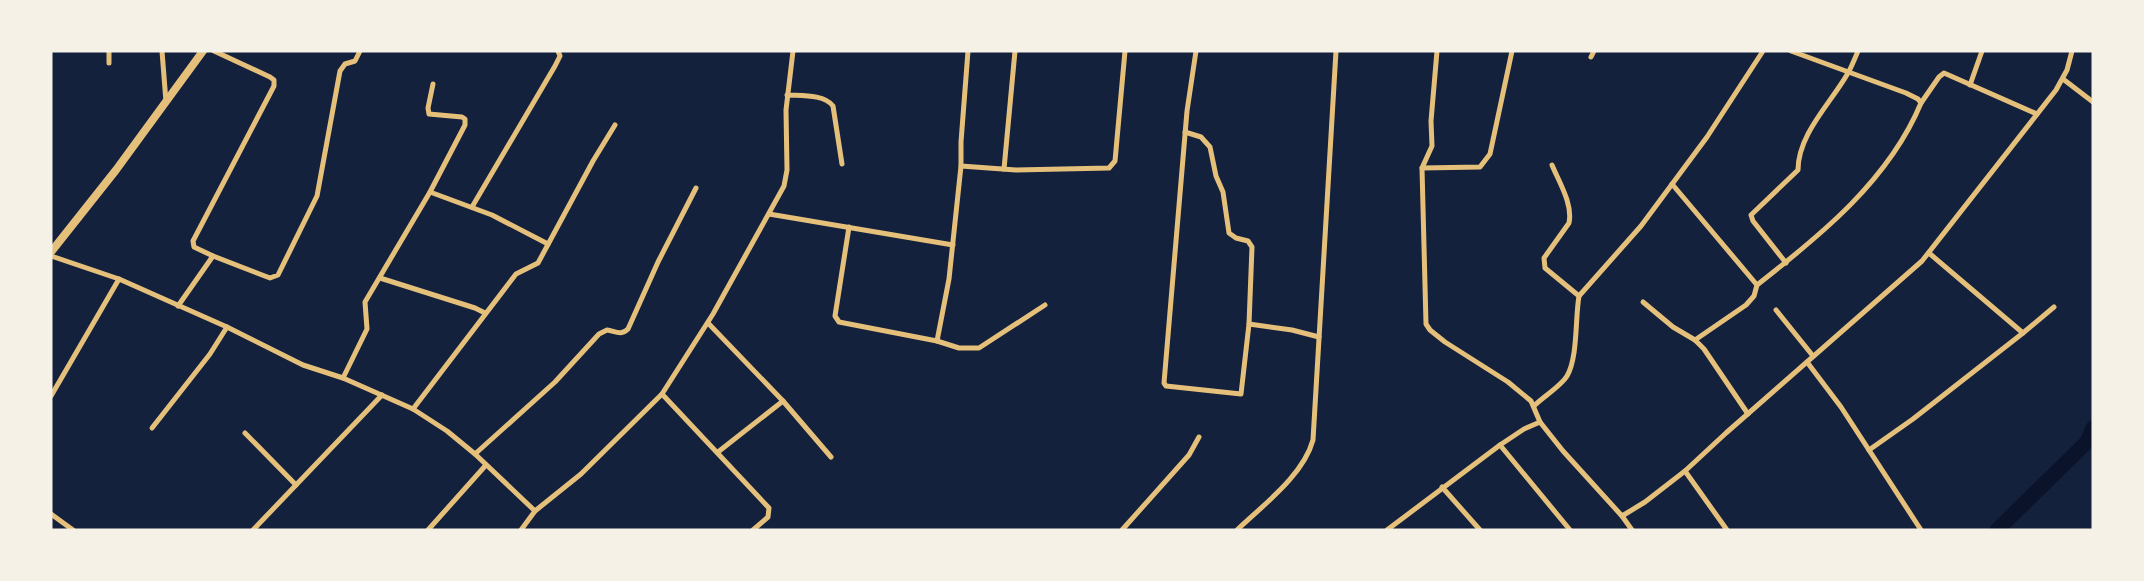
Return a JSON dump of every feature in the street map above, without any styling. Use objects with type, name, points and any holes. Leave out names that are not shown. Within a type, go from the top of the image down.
[{"type":"main road","points":[[51,254],[166,104],[203,51]]},
{"type":"street","points":[[110,51],[110,63]]},
{"type":"street","points":[[162,51],[166,104]]},
{"type":"street","points":[[214,51],[270,77],[274,83],[269,99],[193,244],[195,248],[213,256],[273,278],[278,275],[317,196],[340,71],[345,64],[355,61],[360,51]]},
{"type":"street","points":[[472,207],[555,66],[560,56],[558,51]]},
{"type":"street","points":[[521,530],[535,511],[581,474],[662,394],[708,323],[769,214],[786,178],[787,95],[793,51]]},
{"type":"street","points":[[937,341],[953,245],[961,166],[968,51]]},
{"type":"street","points":[[1004,169],[1015,51]]},
{"type":"street","points":[[961,166],[1004,169],[1109,168],[1115,161],[1125,51]]},
{"type":"street","points":[[1185,132],[1201,137],[1210,147],[1216,176],[1223,192],[1229,233],[1236,238],[1248,241],[1252,247],[1249,324],[1241,394],[1166,386],[1164,381],[1185,132],[1196,51]]},
{"type":"street","points":[[1237,530],[1298,470],[1310,451],[1313,440],[1336,51]]},
{"type":"street","points":[[1437,51],[1431,121],[1432,146],[1422,168],[1426,324],[1445,342],[1508,382],[1534,405],[1540,422],[1632,530]]},
{"type":"street","points":[[1422,168],[1480,167],[1490,154],[1512,51]]},
{"type":"street","points":[[1591,57],[1594,51]]},
{"type":"street","points":[[1534,405],[1564,380],[1569,370],[1574,352],[1579,296],[1641,226],[1707,137],[1762,51]]},
{"type":"street","points":[[1791,51],[1906,93],[1921,103]]},
{"type":"street","points":[[1786,263],[1753,221],[1751,215],[1798,170],[1798,161],[1811,130],[1849,72],[1858,51]]},
{"type":"street","points":[[1970,85],[1982,51]]},
{"type":"street","points":[[1622,516],[1645,502],[1685,471],[1929,253],[2064,79],[2072,51]]},
{"type":"street","points":[[1695,340],[1746,305],[1754,296],[1757,285],[1826,228],[1883,169],[1921,103],[1944,73],[2037,114]]},
{"type":"street","points":[[2064,79],[2093,102]]},
{"type":"street","points":[[343,378],[367,329],[365,302],[430,192],[466,122],[462,117],[429,114],[428,108],[434,84]]},
{"type":"street","points":[[787,95],[830,102],[833,106],[842,164]]},
{"type":"street","points":[[413,409],[519,271],[538,263],[593,160],[615,125]]},
{"type":"street","points":[[1551,165],[1569,207],[1570,216],[1569,223],[1544,258],[1543,263],[1545,268],[1579,296]]},
{"type":"street","points":[[1672,184],[1757,285]]},
{"type":"street","points":[[475,454],[555,382],[599,334],[606,330],[619,334],[628,329],[657,262],[696,188]]},
{"type":"street","points":[[430,192],[492,215],[548,244]]},
{"type":"street","points":[[769,214],[953,245]]},
{"type":"street","points":[[849,227],[835,316],[837,321],[937,341],[959,348],[979,348],[1045,305]]},
{"type":"street","points":[[1929,253],[2023,333]]},
{"type":"street","points":[[51,254],[119,279],[226,327],[303,365],[343,378],[413,409],[447,431],[475,454],[535,511]]},
{"type":"street","points":[[178,306],[213,256]]},
{"type":"street","points":[[380,278],[485,313]]},
{"type":"street","points":[[51,396],[119,279]]},
{"type":"street","points":[[1642,302],[1704,349],[1748,414]]},
{"type":"street","points":[[1869,450],[1913,419],[2054,307]]},
{"type":"street","points":[[1776,310],[1813,356]]},
{"type":"street","points":[[708,323],[783,401],[831,457]]},
{"type":"street","points":[[1249,324],[1319,337]]},
{"type":"street","points":[[152,428],[210,354],[226,327]]},
{"type":"street","points":[[1807,362],[1840,407],[1922,530]]},
{"type":"street","points":[[662,394],[770,509],[768,517],[753,530]]},
{"type":"street","points":[[253,530],[382,395]]},
{"type":"street","points":[[718,452],[783,401]]},
{"type":"street","points":[[1387,530],[1500,445],[1524,429],[1540,422]]},
{"type":"street","points":[[245,434],[296,485]]},
{"type":"street","points":[[1122,530],[1189,455],[1199,437]]},
{"type":"street","points":[[1500,445],[1570,530]]},
{"type":"street","points":[[428,530],[486,465]]},
{"type":"street","points":[[1685,471],[1727,530]]},
{"type":"street","points":[[1442,487],[1480,530]]},
{"type":"street","points":[[51,514],[64,528],[73,530]]},
{"type":"waterway","points":[[1997,530],[2087,442],[2093,428]]}]
